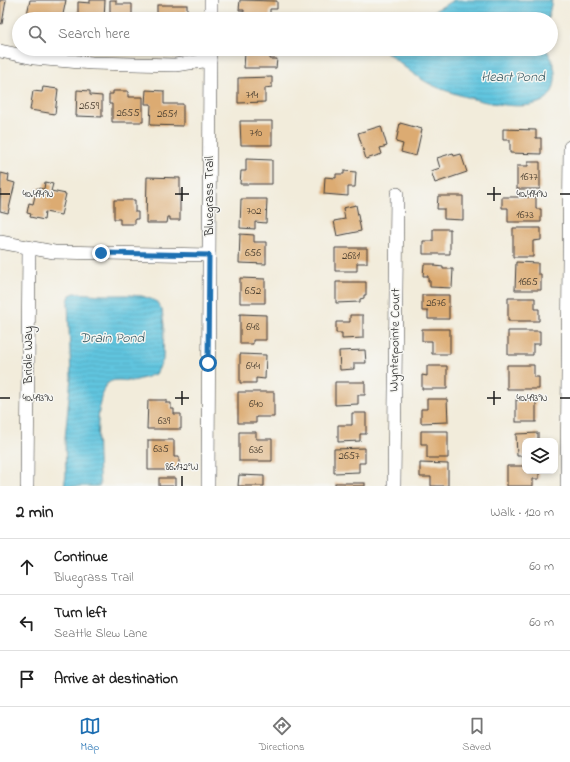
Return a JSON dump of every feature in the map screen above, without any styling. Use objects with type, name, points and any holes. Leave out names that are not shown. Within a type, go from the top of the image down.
[{"type":"street","points":[[211,0],[211,12]]},
{"type":"street","points":[[0,51],[12,53]]},
{"type":"street","points":[[24,56],[92,63],[175,65],[204,56]]},
{"type":"street","name":"Bluegrass Trail","points":[[208,486],[210,56]]},
{"type":"street","points":[[567,486],[570,147]]},
{"type":"street","name":"Wynterpointe Court","points":[[394,486],[397,194]]},
{"type":"street","points":[[0,242],[54,252],[209,255]]},
{"type":"street","name":"Bridle Way","points":[[27,486],[29,248]]},
{"type":"water","points":[[454,0],[552,0],[549,12],[433,12]]},
{"type":"water","name":"Heart Pond","points":[[391,56],[550,56],[554,68],[555,79],[553,89],[546,99],[533,105],[516,106],[497,104],[459,95],[432,85],[400,64]]},
{"type":"water","name":"Drain Pond","points":[[75,293],[142,296],[156,301],[162,310],[164,325],[163,360],[156,374],[132,381],[110,381],[103,390],[98,416],[98,463],[100,486],[64,486],[66,475],[65,438],[71,377],[68,302],[70,295]]},
{"type":"building","points":[[0,0],[6,0],[2,24],[0,23]]},
{"type":"building","points":[[30,0],[66,0],[63,12],[27,12]]},
{"type":"building","points":[[90,0],[105,0],[104,12],[78,12],[78,2],[90,3]]},
{"type":"building","points":[[110,0],[116,0],[116,4],[132,4],[132,12],[110,12]]},
{"type":"building","points":[[240,0],[277,1],[277,9],[270,9],[270,12],[244,12],[244,10],[239,10]]},
{"type":"building","points":[[157,5],[187,5],[187,12],[157,12]]},
{"type":"building","points":[[245,56],[270,56],[270,59],[277,59],[276,68],[244,68]]},
{"type":"building","points":[[272,77],[272,87],[265,88],[265,102],[238,103],[238,78]]},
{"type":"building","points":[[43,87],[58,89],[55,114],[30,110],[33,91],[42,92]]},
{"type":"building","points":[[77,90],[90,91],[90,95],[102,96],[102,117],[76,116]]},
{"type":"building","points":[[146,90],[164,91],[164,104],[183,104],[183,126],[150,125],[151,104],[145,104]]},
{"type":"building","points":[[113,91],[128,91],[128,97],[143,97],[143,122],[112,122],[112,104],[109,104],[109,94],[113,94]]},
{"type":"building","points":[[240,121],[272,121],[272,145],[241,145]]},
{"type":"building","points":[[400,123],[422,129],[416,156],[401,152],[403,144],[396,142]]},
{"type":"building","points":[[381,126],[387,146],[380,148],[382,154],[366,159],[358,133]]},
{"type":"building","points":[[503,129],[536,130],[536,138],[541,138],[541,154],[510,153],[510,140],[503,140]]},
{"type":"building","points":[[453,153],[454,156],[461,154],[467,172],[435,183],[431,171],[440,168],[437,158]]},
{"type":"building","points":[[246,159],[272,160],[272,184],[240,184],[241,171],[246,171]]},
{"type":"building","points":[[528,162],[540,162],[540,189],[517,189],[517,166],[528,166]]},
{"type":"building","points":[[344,171],[356,172],[355,187],[348,187],[348,196],[324,194],[325,177],[336,178],[336,174],[344,174]]},
{"type":"building","points":[[1,173],[9,175],[8,181],[15,183],[8,213],[0,211]]},
{"type":"building","points":[[147,177],[180,178],[180,220],[170,220],[170,217],[168,217],[167,223],[146,223]]},
{"type":"building","points":[[45,182],[53,184],[51,191],[66,194],[61,215],[45,212],[44,220],[30,217],[31,214],[27,213],[29,203],[33,204],[37,188],[44,189]]},
{"type":"building","points":[[438,196],[463,196],[463,220],[444,219],[444,209],[437,209]]},
{"type":"building","points":[[502,197],[536,197],[536,209],[541,209],[541,222],[508,222],[508,208],[502,208]]},
{"type":"building","points":[[241,199],[267,199],[266,223],[255,222],[255,229],[240,228]]},
{"type":"building","points":[[114,200],[135,200],[135,212],[138,212],[138,219],[135,219],[135,224],[120,224],[120,219],[114,219]]},
{"type":"building","points":[[356,205],[361,231],[337,236],[334,221],[345,219],[343,208]]},
{"type":"building","points":[[513,228],[541,228],[541,240],[533,241],[533,257],[513,257]]},
{"type":"building","points":[[433,229],[450,229],[450,254],[423,254],[423,241],[433,241]]},
{"type":"building","points":[[240,234],[254,235],[254,242],[266,242],[266,264],[239,263]]},
{"type":"building","points":[[335,248],[367,248],[367,263],[357,263],[357,271],[335,271]]},
{"type":"building","points":[[516,262],[538,263],[538,274],[541,274],[541,290],[515,290]]},
{"type":"building","points":[[424,264],[435,264],[435,266],[443,267],[443,269],[453,269],[452,288],[430,287],[428,276],[423,276]]},
{"type":"building","points":[[240,278],[265,279],[265,303],[240,303]]},
{"type":"building","points":[[336,282],[366,282],[366,295],[364,295],[364,298],[360,299],[360,302],[336,303]]},
{"type":"building","points":[[422,295],[449,295],[449,319],[428,319],[428,311],[422,311]]},
{"type":"building","points":[[508,298],[535,298],[535,309],[539,309],[539,321],[508,321]]},
{"type":"building","points":[[240,314],[266,315],[266,340],[253,340],[253,344],[240,344]]},
{"type":"building","points":[[350,315],[363,315],[363,338],[342,339],[342,333],[336,333],[336,322],[350,322]]},
{"type":"building","points":[[422,329],[450,329],[450,354],[432,354],[432,341],[422,341]]},
{"type":"building","points":[[508,331],[540,331],[540,344],[533,344],[533,355],[508,355]]},
{"type":"building","points":[[365,350],[366,363],[354,363],[354,369],[340,370],[339,351]]},
{"type":"building","points":[[240,354],[266,355],[265,379],[256,378],[256,383],[240,383]]},
{"type":"building","points":[[507,365],[534,365],[534,377],[539,377],[539,389],[507,389]]},
{"type":"building","points":[[427,366],[447,366],[447,389],[422,389],[422,375],[427,376]]},
{"type":"building","points":[[335,382],[365,382],[365,395],[358,395],[358,404],[335,405]]},
{"type":"building","points":[[238,392],[274,392],[274,417],[256,417],[256,423],[238,423]]},
{"type":"building","points":[[427,399],[447,399],[448,422],[421,423],[421,409],[427,409]]},
{"type":"building","points":[[148,400],[166,400],[166,403],[171,403],[171,409],[174,409],[174,414],[181,414],[181,429],[147,429]]},
{"type":"building","points":[[516,400],[536,400],[536,422],[516,422]]},
{"type":"building","points":[[352,413],[366,413],[366,434],[360,434],[360,441],[338,442],[338,425],[352,425]]},
{"type":"building","points":[[421,431],[448,431],[448,458],[427,458],[427,444],[421,444]]},
{"type":"building","points":[[239,432],[256,432],[256,439],[272,439],[272,461],[239,461]]},
{"type":"building","points":[[538,433],[538,438],[522,438],[522,456],[517,456],[516,434]]},
{"type":"building","points":[[148,440],[174,440],[174,457],[179,457],[179,470],[148,470]]},
{"type":"building","points":[[365,448],[365,463],[359,463],[359,472],[334,473],[334,449]]},
{"type":"building","points":[[420,463],[448,464],[448,486],[431,486],[431,477],[420,477]]},
{"type":"building","points":[[507,466],[522,466],[522,474],[539,474],[539,479],[533,479],[533,486],[507,486]]},
{"type":"building","points":[[239,475],[264,476],[264,486],[238,486]]},
{"type":"building","points":[[159,478],[175,478],[175,486],[159,486]]},
{"type":"building","points":[[335,483],[365,483],[365,486],[335,486]]},
{"type":"route","points":[[101,253],[209,255],[208,363]]}]
